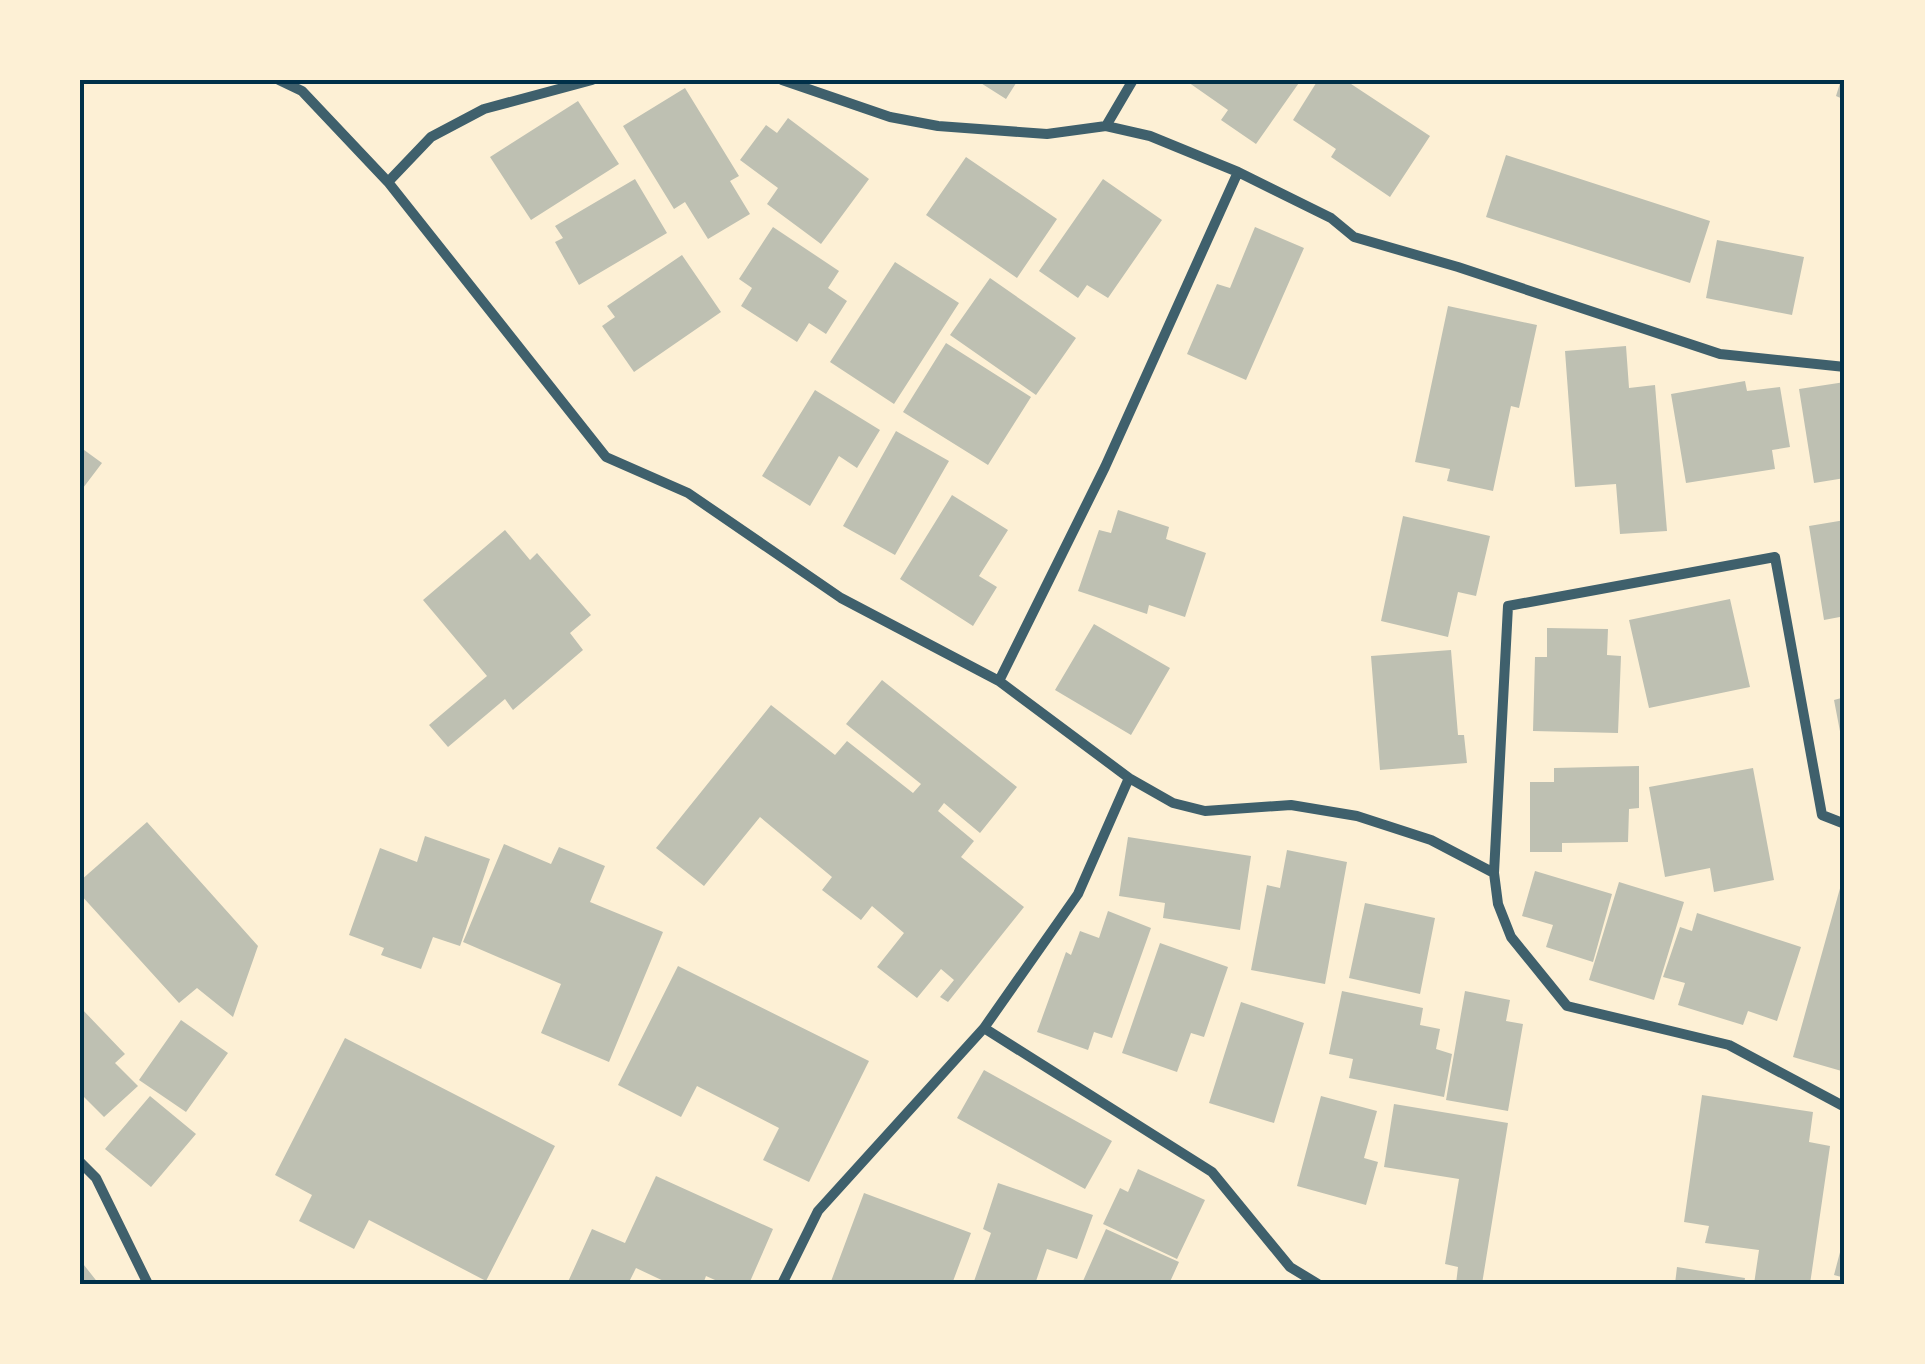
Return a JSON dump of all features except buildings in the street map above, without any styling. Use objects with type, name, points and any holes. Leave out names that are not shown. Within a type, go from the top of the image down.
[{"type":"street","points":[[279,80],[302,91],[388,182],[606,456],[688,493],[840,598],[999,681],[1130,778],[1174,803],[1205,811],[1291,806],[1357,816],[1432,840],[1494,873]]},
{"type":"street","points":[[388,182],[430,138],[484,109],[592,80]]},
{"type":"street","points":[[782,80],[890,118],[938,126],[1047,134],[1106,126],[1150,136],[1238,172],[1332,218],[1354,237],[1458,267],[1720,354],[1845,367]]},
{"type":"street","points":[[1106,126],[1133,80]]},
{"type":"street","points":[[999,681],[1105,467],[1238,172]]},
{"type":"street","points":[[1845,824],[1822,815],[1775,557],[1508,606],[1494,873],[1498,904],[1511,937],[1567,1006],[1730,1046],[1845,1107]]},
{"type":"street","points":[[782,1284],[818,1211],[984,1028],[1078,894],[1130,778]]},
{"type":"street","points":[[984,1028],[1212,1172],[1290,1267],[1318,1284]]},
{"type":"street","points":[[80,1162],[96,1178],[148,1284]]}]
